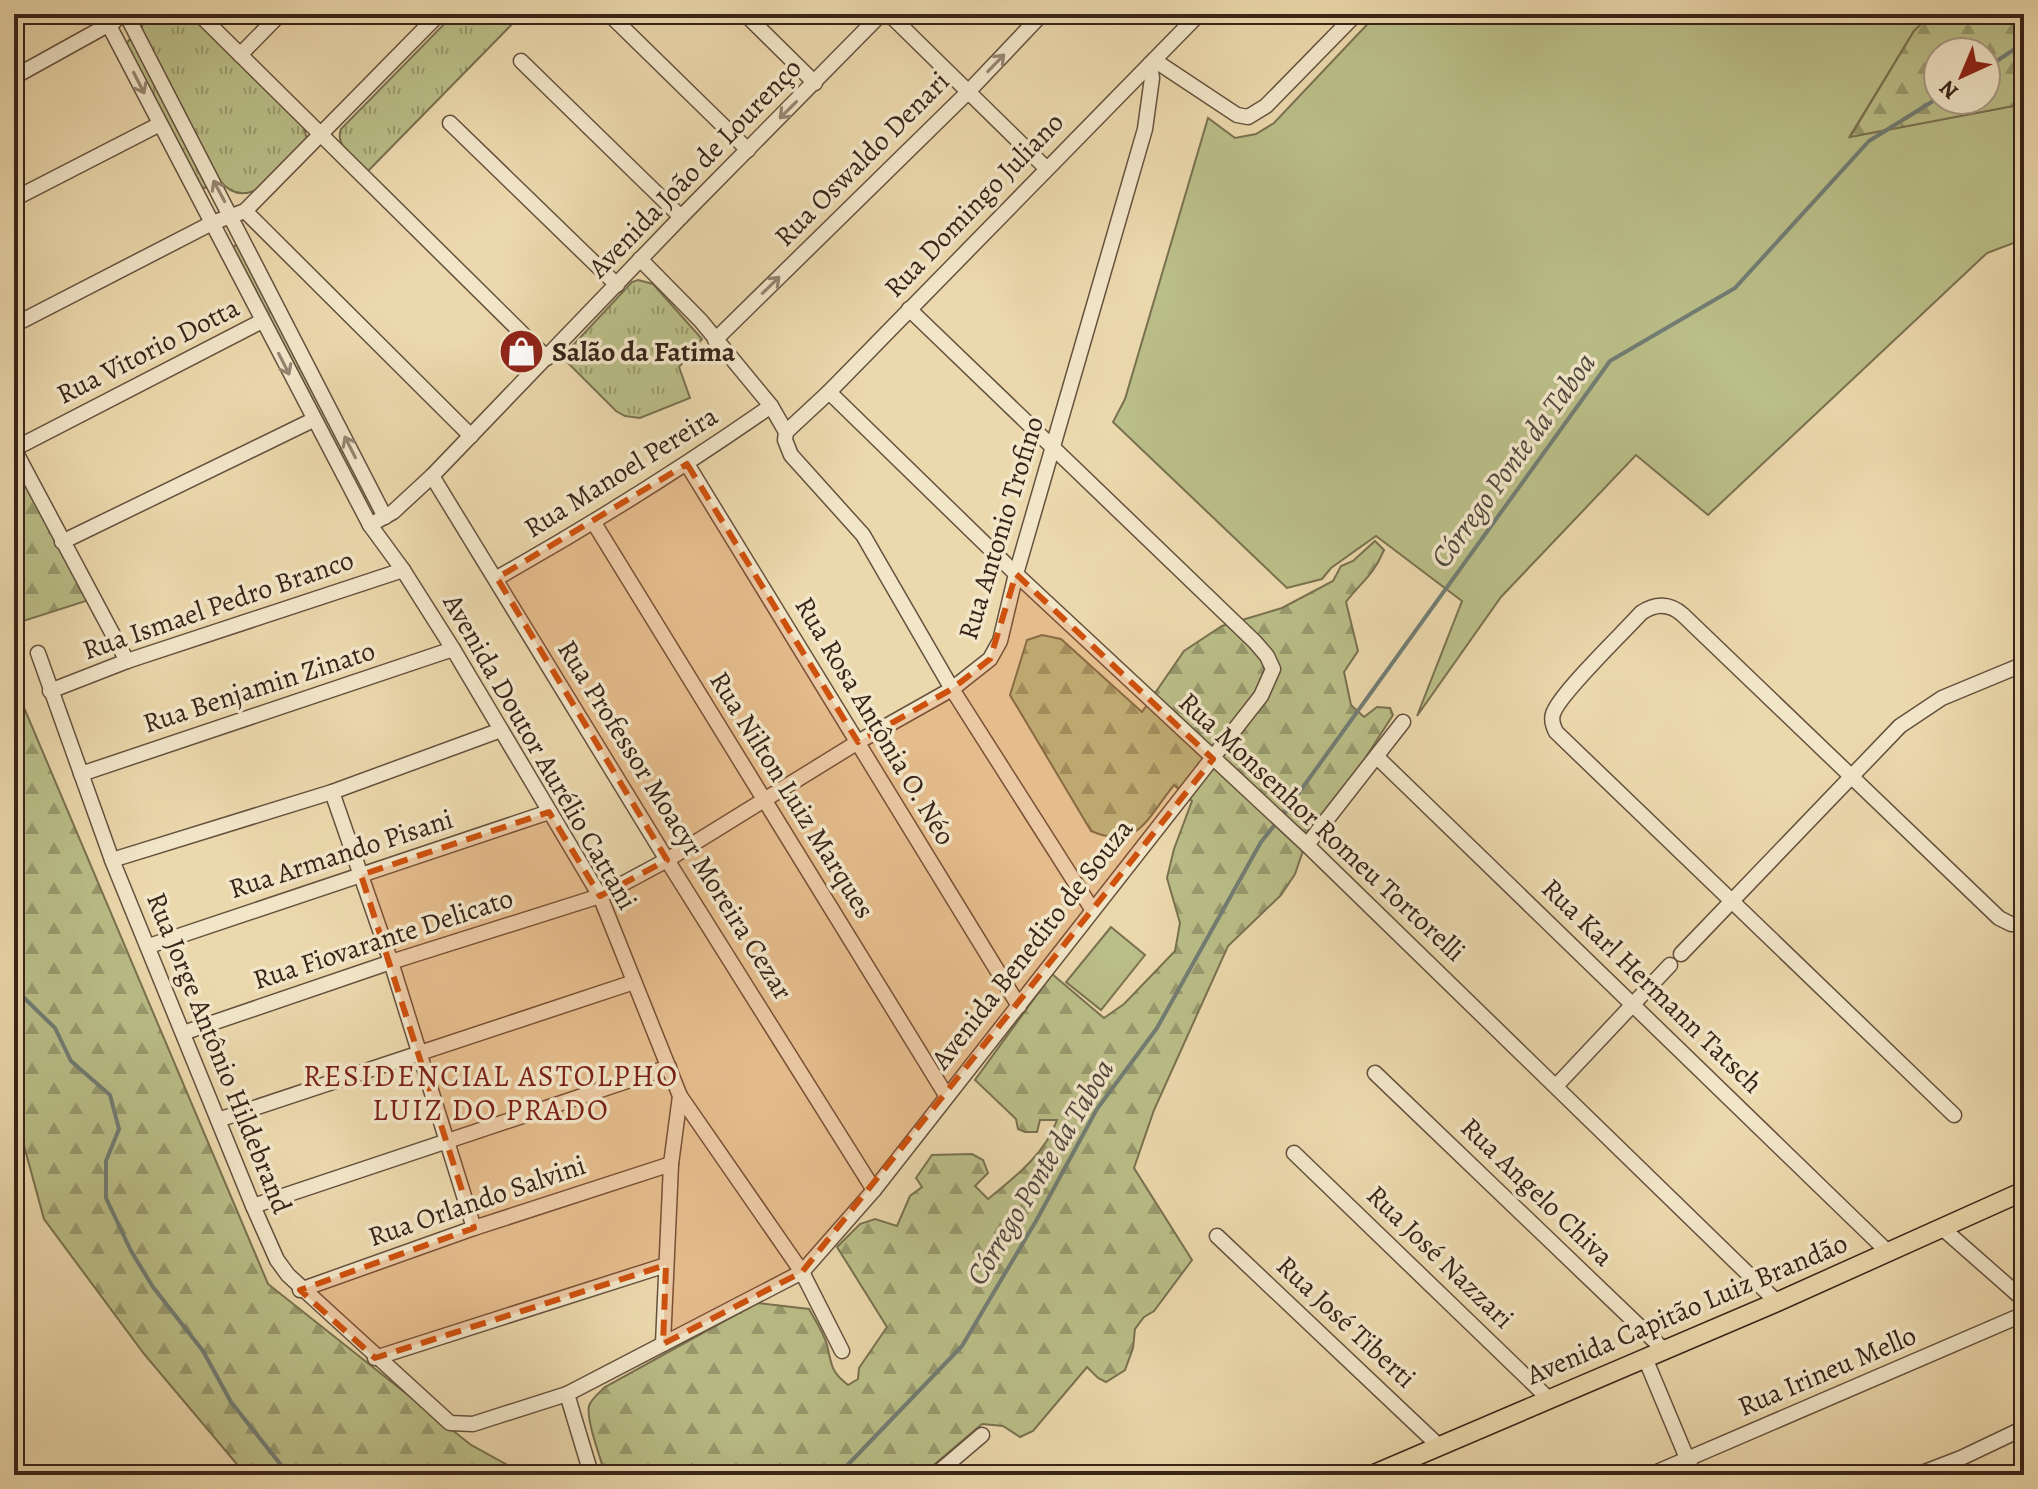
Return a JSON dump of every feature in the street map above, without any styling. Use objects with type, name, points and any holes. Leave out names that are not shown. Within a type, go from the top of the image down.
[{"type":"main road","name":"Avenida Capitão Luiz Brandão","points":[[1372,1475],[1777,1302],[2024,1191]]},
{"type":"street","points":[[14,77],[107,20],[124,14],[238,213],[385,517],[370,525]]},
{"type":"street","points":[[199,14],[547,358]]},
{"type":"street","points":[[240,55],[280,14]]},
{"type":"street","points":[[14,325],[212,223],[238,213],[439,14]]},
{"type":"street","points":[[609,14],[748,150]]},
{"type":"street","points":[[745,14],[815,83]]},
{"type":"street","name":"Avenida João de Lourenço","points":[[385,517],[432,476],[881,14]]},
{"type":"street","points":[[889,14],[1046,168]]},
{"type":"street","name":"Rua Oswaldo Denari","points":[[715,340],[968,92],[1042,14]]},
{"type":"street","name":"Rua Domingo Juliano","points":[[786,432],[829,392],[1199,14]]},
{"type":"street","points":[[1152,62],[1237,115],[1254,115],[1356,14]]},
{"type":"street","name":"Avenida Doutor Aurélio Cattani","points":[[107,20],[370,525],[453,649],[600,896],[680,1096],[671,1164],[663,1344]]},
{"type":"street","points":[[521,61],[681,217]]},
{"type":"street","name":"Rua Antonio Trofino","points":[[600,896],[667,860],[858,742],[952,689],[990,659],[997,648],[1145,129],[1152,62]]},
{"type":"street","points":[[450,123],[617,285]]},
{"type":"street","points":[[14,199],[160,124]]},
{"type":"street","points":[[238,213],[471,436]]},
{"type":"street","points":[[640,259],[701,321],[771,406],[786,432],[785,440],[791,455],[863,535],[952,689],[1092,909]]},
{"type":"street","points":[[909,309],[1052,448]]},
{"type":"street","name":"Rua Vitorio Dotta","points":[[14,449],[262,321]]},
{"type":"street","name":"Rua Monsenhor Romeu Tortorelli","points":[[829,392],[1016,574],[1307,845],[1777,1302]]},
{"type":"street","name":"Rua Manoel Pereira","points":[[497,578],[594,523],[771,406]]},
{"type":"street","points":[[62,542],[313,420]]},
{"type":"street","name":"Avenida Benedito de Souza","points":[[802,1272],[874,1190],[1213,759],[1272,677],[1271,663],[1255,642],[1052,448]]},
{"type":"street","points":[[14,449],[127,661]]},
{"type":"street","name":"Rua Rosa Antônia O. Néo","points":[[687,464],[1019,1006]]},
{"type":"street","name":"Rua Professor Moacyr Moreira Cezar","points":[[432,476],[874,1190]]},
{"type":"street","name":"Rua Nilton Luiz Marques","points":[[594,523],[946,1095]]},
{"type":"street","name":"Rua Ismael Pedro Branco","points":[[50,691],[127,661],[403,570]]},
{"type":"street","points":[[1954,1115],[1553,727],[1552,717],[1556,707],[1641,613],[1660,605],[1678,610],[1999,918],[2011,924],[2024,924]]},
{"type":"street","name":"Rua Benjamin Zinato","points":[[81,774],[453,649]]},
{"type":"street","name":"Rua Jorge Antônio Hildebrand","points":[[38,653],[112,860],[277,1260],[300,1290],[450,1423],[473,1424],[567,1394]]},
{"type":"street","points":[[1557,1085],[1851,776],[1912,717],[1942,698],[2024,664]]},
{"type":"street","points":[[1307,845],[1378,758],[1403,722]]},
{"type":"street","points":[[112,860],[332,792],[501,730]]},
{"type":"street","name":"Rua Karl Hermann Tatsch","points":[[1378,758],[1889,1253]]},
{"type":"street","points":[[332,792],[391,962],[474,1228]]},
{"type":"street","name":"Rua Armando Pisani","points":[[149,946],[549,812]]},
{"type":"street","name":"Rua Fiovarante Delicato","points":[[183,1033],[391,962],[600,896]]},
{"type":"street","points":[[218,1120],[634,982]]},
{"type":"street","points":[[253,1206],[669,1067]]},
{"type":"street","name":"Rua Angelo Chiva","points":[[1375,1073],[1663,1349]]},
{"type":"street","points":[[680,1096],[802,1272],[842,1351]]},
{"type":"street","name":"Rua José Nazzari","points":[[1294,1153],[1549,1399]]},
{"type":"street","name":"Rua Orlando Salvini","points":[[300,1290],[474,1228],[671,1164]]},
{"type":"street","points":[[1941,1227],[2024,1300]]},
{"type":"street","name":"Rua José Tiberti","points":[[1217,1236],[1439,1446]]},
{"type":"street","points":[[375,1358],[666,1265]]},
{"type":"street","points":[[594,1475],[567,1394],[802,1272]]},
{"type":"street","name":"Rua Irineu Mello","points":[[1650,1475],[2024,1314]]},
{"type":"street","points":[[1645,1358],[1694,1475]]},
{"type":"street","points":[[1917,1475],[2024,1428]]},
{"type":"street","points":[[944,1473],[982,1435]]},
{"type":"street","points":[[1949,1475],[1961,1458]]},
{"type":"highlighted area","points":[[687,464],[858,742],[952,689],[990,659],[1016,574],[1213,759],[802,1272],[663,1344],[666,1265],[375,1358],[300,1290],[474,1228],[361,875],[549,812],[600,896],[667,860],[497,578]]},
{"type":"green space","points":[[142,14],[191,14],[303,124],[307,140],[267,183],[244,193],[232,191],[220,181],[142,31]]},
{"type":"green space","points":[[454,14],[522,14],[368,171],[343,147],[341,129]]},
{"type":"green space","points":[[1377,14],[1932,14],[1914,31],[1850,136],[1959,116],[2002,116],[2002,108],[2024,104],[2024,239],[1987,253],[1708,515],[1636,455],[1501,597],[1417,716],[1462,601],[1376,536],[1331,568],[1322,579],[1287,588],[1113,422],[1125,399],[1208,118],[1235,138],[1256,134],[1274,123]]},
{"type":"green space","points":[[1932,14],[2024,14],[2024,104],[2002,108],[2002,36],[1922,36],[1922,116],[1961,116],[1850,137],[1914,31]]},
{"type":"green space","points":[[132,40],[207,188],[199,187],[126,45]]},
{"type":"green space","points":[[240,245],[368,496],[364,499],[233,247]]},
{"type":"green space","points":[[638,280],[653,284],[702,339],[679,367],[690,398],[640,418],[616,411],[562,357],[632,282]]},
{"type":"green space","points":[[14,459],[89,600],[14,624]]},
{"type":"green space","points":[[1375,541],[1384,550],[1380,559],[1346,602],[1358,651],[1344,672],[1351,705],[1364,717],[1377,707],[1390,708],[1393,715],[1364,760],[1311,828],[1295,874],[1281,895],[1228,946],[1154,1110],[1134,1168],[1192,1260],[1154,1311],[1144,1317],[1135,1329],[1133,1348],[1125,1370],[1106,1382],[1087,1367],[1033,1431],[1020,1437],[1003,1426],[982,1424],[922,1475],[605,1475],[590,1421],[589,1406],[594,1398],[605,1387],[757,1303],[809,1309],[824,1336],[835,1371],[848,1385],[858,1379],[859,1368],[887,1327],[837,1247],[860,1224],[875,1219],[897,1226],[910,1196],[922,1187],[916,1178],[932,1155],[972,1154],[983,1160],[988,1173],[975,1186],[988,1199],[1008,1182],[1037,1154],[1057,1120],[1040,1120],[1037,1132],[1018,1129],[1016,1119],[975,1080],[1052,974],[1104,1018],[1124,1004],[1175,951],[1180,923],[1167,878],[1192,801],[1174,785],[1148,819],[1131,834],[1120,837],[1091,831],[1010,695],[1027,640],[1042,635],[1061,639],[1142,712],[1184,651],[1222,626],[1282,608],[1333,581],[1341,566],[1353,561]]},
{"type":"green space","points":[[14,684],[268,1284],[471,1445],[526,1475],[246,1475],[144,1354],[44,1219],[14,1109]]},
{"type":"green space","points":[[1111,927],[1145,955],[1101,1010],[1066,982]]},
{"type":"waterway","name":"Córrego Ponte da Taboa","points":[[2002,57],[2024,43]]},
{"type":"waterway","name":"Córrego Ponte da Taboa","points":[[1285,812],[1610,361],[1735,288],[1869,141],[1922,108]]},
{"type":"waterway","name":"Córrego Ponte da Taboa","points":[[838,1475],[962,1346],[1036,1221],[1097,1109],[1157,1028],[1261,842],[1273,827]]},
{"type":"waterway","points":[[14,988],[55,1028],[71,1061],[110,1095],[119,1129],[106,1161],[106,1198],[131,1251],[153,1287],[203,1351],[231,1402],[289,1475]]},
{"type":"place","name":"Salão da Fatima","points":[[521,352]]},
{"type":"district","name":"RESIDENCIAL ASTOLPHO LUIZ DO PRADO","points":[[491,1093]]}]
